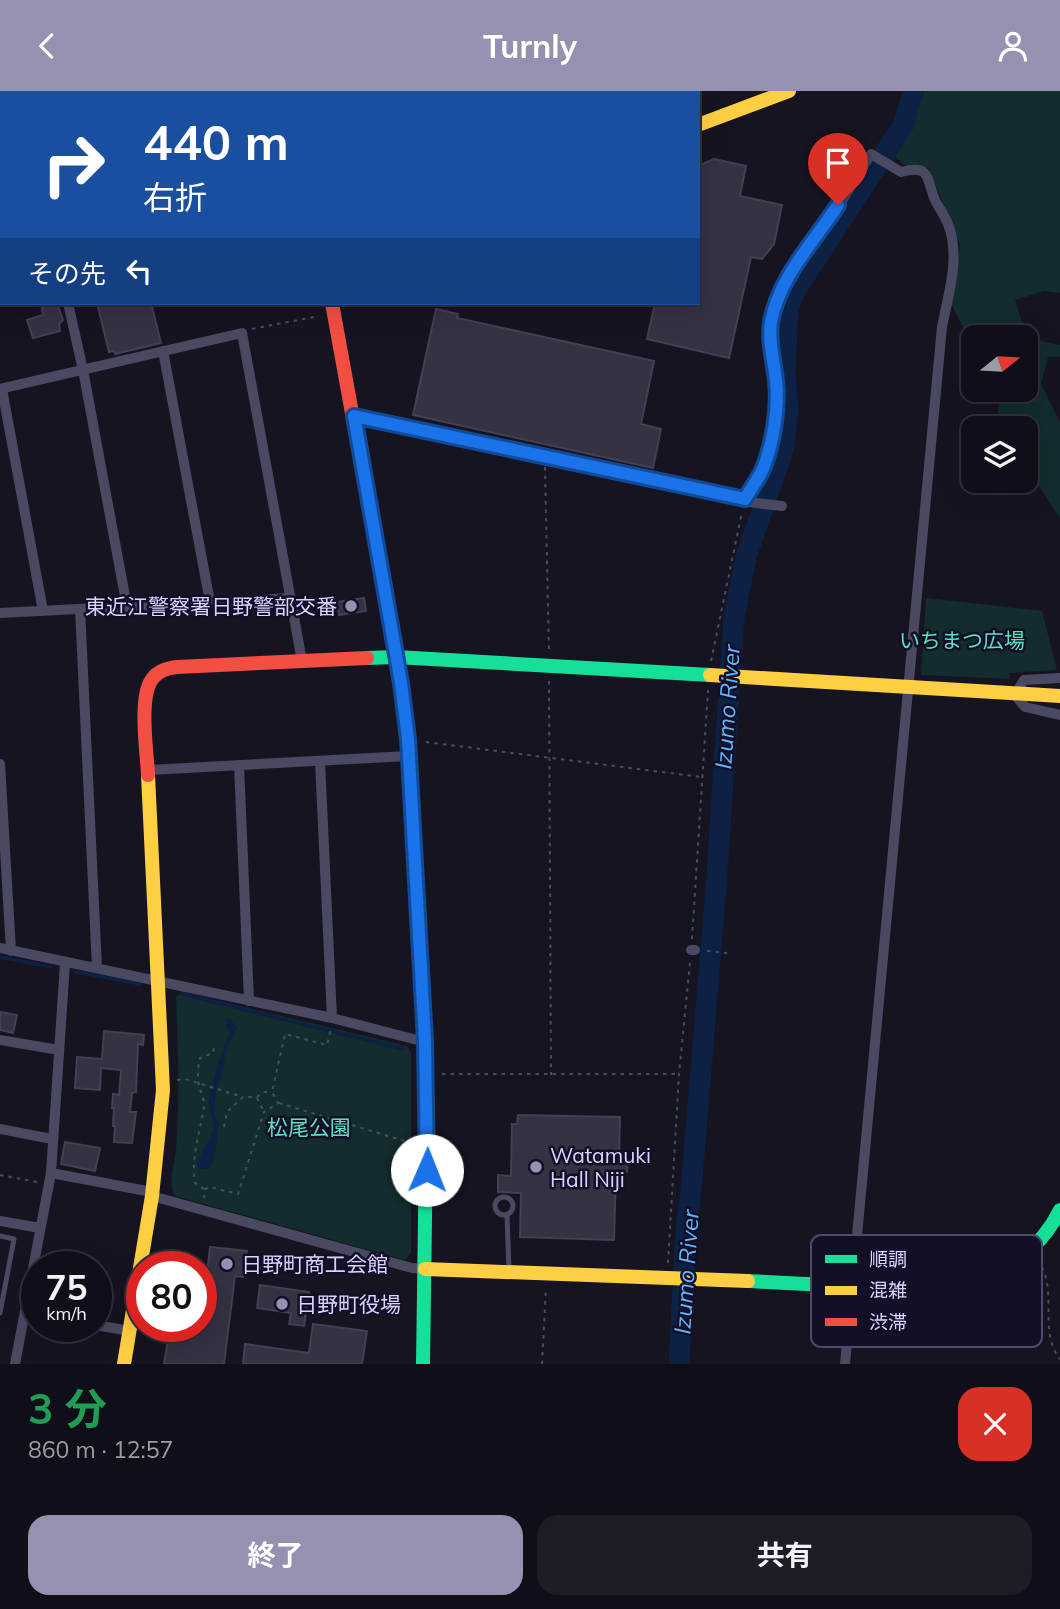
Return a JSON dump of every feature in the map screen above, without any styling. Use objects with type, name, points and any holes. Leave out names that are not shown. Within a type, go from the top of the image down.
[{"type":"main road","points":[[700,114],[785,93]]},
{"type":"main road","points":[[700,124],[785,93]]},
{"type":"main road","points":[[333,308],[396,657],[408,739],[427,1074],[423,1364]]},
{"type":"main road","points":[[143,1251],[163,1090],[145,702],[148,683],[155,674],[177,667],[396,657],[1060,696]]},
{"type":"main road","points":[[1042,1238],[1060,1210]]},
{"type":"main road","points":[[425,1269],[811,1285]]},
{"type":"main road","points":[[124,1364],[128,1342]]},
{"type":"street","points":[[750,501],[762,471],[773,429],[776,384],[770,325],[775,304],[790,274],[828,222],[871,154],[901,172],[913,169],[922,171],[929,177],[935,199],[949,225],[954,248],[953,266],[942,327],[857,1235]]},
{"type":"street","points":[[68,305],[127,607]]},
{"type":"street","points":[[43,611],[1,389],[242,334],[302,661]]},
{"type":"street","points":[[163,351],[210,602]]},
{"type":"street","points":[[354,416],[782,506]]},
{"type":"street","points":[[0,613],[291,598]]},
{"type":"street","points":[[80,610],[97,968]]},
{"type":"street","points":[[1060,678],[1024,680],[1016,695],[1025,707],[1060,715]]},
{"type":"street","points":[[149,770],[408,756]]},
{"type":"street","points":[[320,762],[332,1022]]},
{"type":"street","points":[[0,764],[6,949],[158,980],[332,1022],[425,1041]]},
{"type":"street","points":[[239,765],[249,1001]]},
{"type":"street","points":[[36,1251],[50,1179],[65,963]]},
{"type":"street","points":[[0,1040],[59,1050]]},
{"type":"street","points":[[0,1129],[52,1139]]},
{"type":"street","points":[[50,1179],[152,1194],[412,1268],[425,1269]]},
{"type":"street","points":[[0,1221],[40,1228]]},
{"type":"street","points":[[15,1364],[21,1333]]},
{"type":"lane","points":[[507,1214],[509,1271]]},
{"type":"lane","points":[[0,1236],[14,1239],[0,1313]]},
{"type":"path","points":[[242,334],[247,330],[333,308]]},
{"type":"path","points":[[545,455],[551,1075]]},
{"type":"path","points":[[669,1277],[679,1074],[693,950],[708,675],[750,501]]},
{"type":"path","points":[[408,739],[702,777]]},
{"type":"path","points":[[693,950],[727,953]]},
{"type":"path","points":[[332,1022],[327,1045],[285,1034],[272,1092],[278,1103],[418,1146]]},
{"type":"path","points":[[215,1044],[213,1053],[200,1058],[198,1084],[204,1107],[195,1145],[195,1184],[205,1189],[210,1187],[238,1194],[264,1112],[278,1103]]},
{"type":"path","points":[[427,1074],[679,1074]]},
{"type":"path","points":[[176,1080],[185,1079],[243,1097],[257,1097],[263,1092],[272,1092]]},
{"type":"path","points":[[224,1127],[227,1112],[243,1097]]},
{"type":"path","points":[[257,1097],[264,1112]]},
{"type":"path","points":[[0,1175],[50,1179]]},
{"type":"path","points":[[202,1209],[205,1189]]},
{"type":"path","points":[[1042,1267],[1050,1295],[1049,1321],[1054,1352],[1060,1359]]},
{"type":"path","points":[[542,1364],[547,1273]]},
{"type":"green space","points":[[924,91],[1060,91],[1060,293],[1044,291],[1015,300],[1023,325],[962,325],[951,303],[960,245],[929,169],[904,165],[895,157],[915,119]]},
{"type":"green space","points":[[1038,340],[1060,345],[1060,357],[1048,357],[1041,384],[1060,422],[1060,518],[1038,484],[1038,416],[998,416],[1000,403],[1038,403]]},
{"type":"green space","name":"いちまつ広場","points":[[926,598],[1042,611],[1057,670],[1009,673],[1010,679],[921,675]]},
{"type":"green space","name":"松尾公園","points":[[182,992],[407,1046],[411,1053],[411,1253],[405,1260],[175,1196],[172,1179],[178,1111],[176,997]]},
{"type":"water","points":[[225,1019],[230,1019],[237,1028],[226,1051],[216,1091],[214,1110],[218,1126],[212,1165],[207,1169],[200,1169],[196,1164],[213,1129],[210,1095],[230,1033]]},
{"type":"building","points":[[714,159],[746,166],[740,196],[782,205],[774,244],[762,259],[751,257],[729,358],[647,339],[655,305],[700,305],[700,165]]},
{"type":"building","points":[[58,305],[63,320],[59,324],[60,331],[33,338],[27,320],[43,315],[42,307]]},
{"type":"building","points":[[97,305],[152,305],[161,343],[115,354],[114,351],[109,352]]},
{"type":"building","points":[[436,309],[458,314],[457,318],[654,361],[641,424],[661,429],[653,468],[413,415]]},
{"type":"building","name":"東近江警察署日野警部交番","points":[[364,598],[366,611],[339,615],[337,602]]},
{"type":"building","points":[[0,1012],[17,1015],[13,1033],[0,1030]]},
{"type":"building","points":[[104,1031],[144,1035],[143,1045],[138,1044],[136,1092],[132,1093],[130,1112],[136,1112],[132,1143],[114,1142],[113,1094],[119,1095],[121,1070],[101,1068],[100,1090],[75,1088],[77,1057],[102,1059]]},
{"type":"building","points":[[518,1115],[620,1117],[619,1157],[628,1157],[627,1172],[616,1171],[614,1240],[520,1237],[521,1193],[498,1192],[498,1175],[511,1176],[512,1124],[517,1124]]},
{"type":"building","points":[[65,1142],[100,1148],[95,1171],[61,1164]]},
{"type":"building","points":[[210,1247],[247,1251],[243,1277],[235,1276],[224,1364],[164,1364],[168,1342],[217,1342],[217,1251],[210,1251]]},
{"type":"building","name":"日野町役場","points":[[260,1285],[309,1292],[304,1326],[289,1324],[291,1313],[257,1308]]},
{"type":"building","points":[[313,1324],[367,1331],[362,1364],[243,1364],[245,1344],[309,1353]]},
{"type":"waterway","name":"Izumo River","points":[[679,1364],[686,1230],[716,888],[734,617],[746,557],[784,447],[788,411],[785,373],[788,309],[795,291],[904,124],[913,91]]},
{"type":"waterway","points":[[0,957],[51,967]]},
{"type":"waterway","points":[[76,972],[140,984]]},
{"type":"waterway","points":[[182,994],[403,1049]]},
{"type":"traffic: fast","points":[[367,658],[396,657],[710,675]]},
{"type":"traffic: fast","points":[[416,882],[427,1074],[423,1364]]},
{"type":"traffic: fast","points":[[1042,1237],[1060,1210]]},
{"type":"traffic: fast","points":[[748,1281],[811,1284]]},
{"type":"traffic: slow","points":[[700,124],[789,91]]},
{"type":"traffic: slow","points":[[710,675],[1060,696]]},
{"type":"traffic: slow","points":[[124,1364],[152,1196],[163,1090],[148,775]]},
{"type":"traffic: slow","points":[[425,1269],[748,1281]]},
{"type":"traffic: jam","points":[[332,305],[401,683],[408,739],[416,882]]},
{"type":"traffic: jam","points":[[148,775],[144,724],[146,697],[148,686],[161,671],[177,667],[367,658]]},
{"type":"place","name":"東近江警察署日野警部交番","points":[[351,606]]},
{"type":"place","name":"Watamuki Hall Niji","points":[[536,1167]]},
{"type":"place","name":"日野町商工会館","points":[[227,1264]]},
{"type":"place","name":"日野町役場","points":[[282,1304]]},
{"type":"route","points":[[427,1170],[427,1074],[408,739],[401,683],[354,416],[745,499],[762,471],[774,424],[776,384],[770,325],[775,304],[790,274],[838,205]]}]
